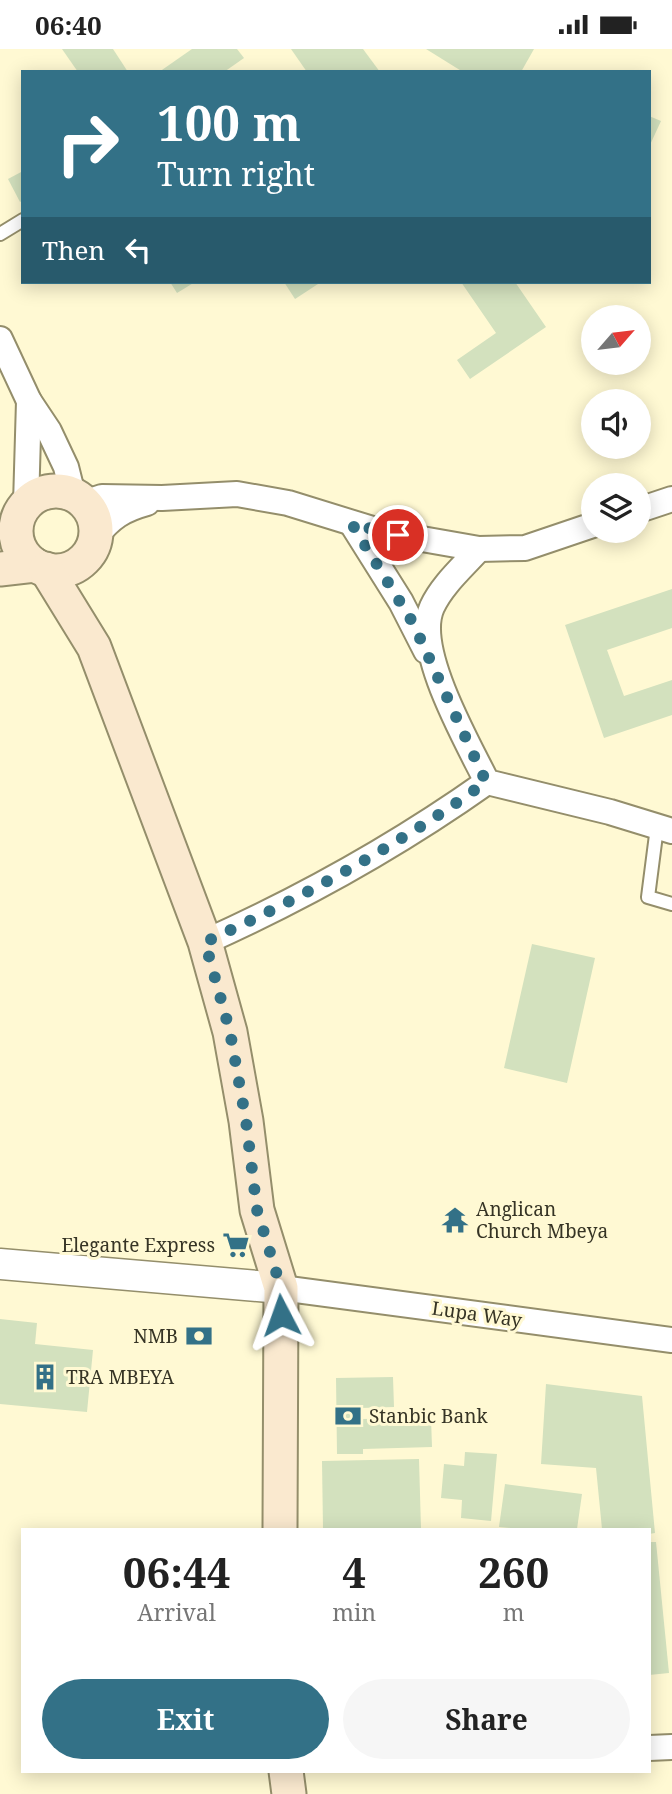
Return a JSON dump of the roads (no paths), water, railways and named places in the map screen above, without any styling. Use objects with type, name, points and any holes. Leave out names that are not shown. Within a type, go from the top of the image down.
[{"type":"main road","points":[[94,647],[93,626],[87,606],[89,548],[95,525],[92,513],[79,499],[61,491],[48,491],[36,496],[15,516],[16,537],[20,548],[40,567],[94,647],[205,942],[230,1032],[246,1121],[257,1210],[281,1288],[280,1528]]},
{"type":"main road","points":[[0,569],[40,567],[59,571],[72,567],[89,548]]},
{"type":"main road","points":[[286,1773],[289,1794]]},
{"type":"street","points":[[0,339],[29,401],[49,431],[79,499],[102,496],[162,498],[237,494],[288,503],[382,532],[479,549],[525,548],[581,529]]},
{"type":"street","points":[[15,516],[29,401]]},
{"type":"street","points":[[89,548],[112,517],[131,507],[162,498]]},
{"type":"street","points":[[651,506],[672,499]]},
{"type":"street","points":[[352,524],[413,623],[486,782]]},
{"type":"street","points":[[433,667],[428,629],[430,610],[438,596],[479,549]]},
{"type":"street","points":[[205,942],[274,911],[429,823],[486,782],[610,812],[665,829]]},
{"type":"street","points":[[0,1264],[281,1288]]},
{"type":"street","name":"Lupa Way","points":[[281,1288],[672,1340]]},
{"type":"street","points":[[651,1748],[672,1747]]},
{"type":"lane","points":[[0,235],[21,221]]},
{"type":"lane","points":[[665,829],[648,897],[672,904]]},
{"type":"place","name":"Anglican Church Mbeya","points":[[455,1220]]},
{"type":"place","name":"Elegante Express","points":[[236,1245]]},
{"type":"place","name":"NMB","points":[[199,1336]]},
{"type":"place","name":"TRA MBEYA","points":[[45,1377]]},
{"type":"place","name":"Stanbic Bank","points":[[348,1416]]}]
